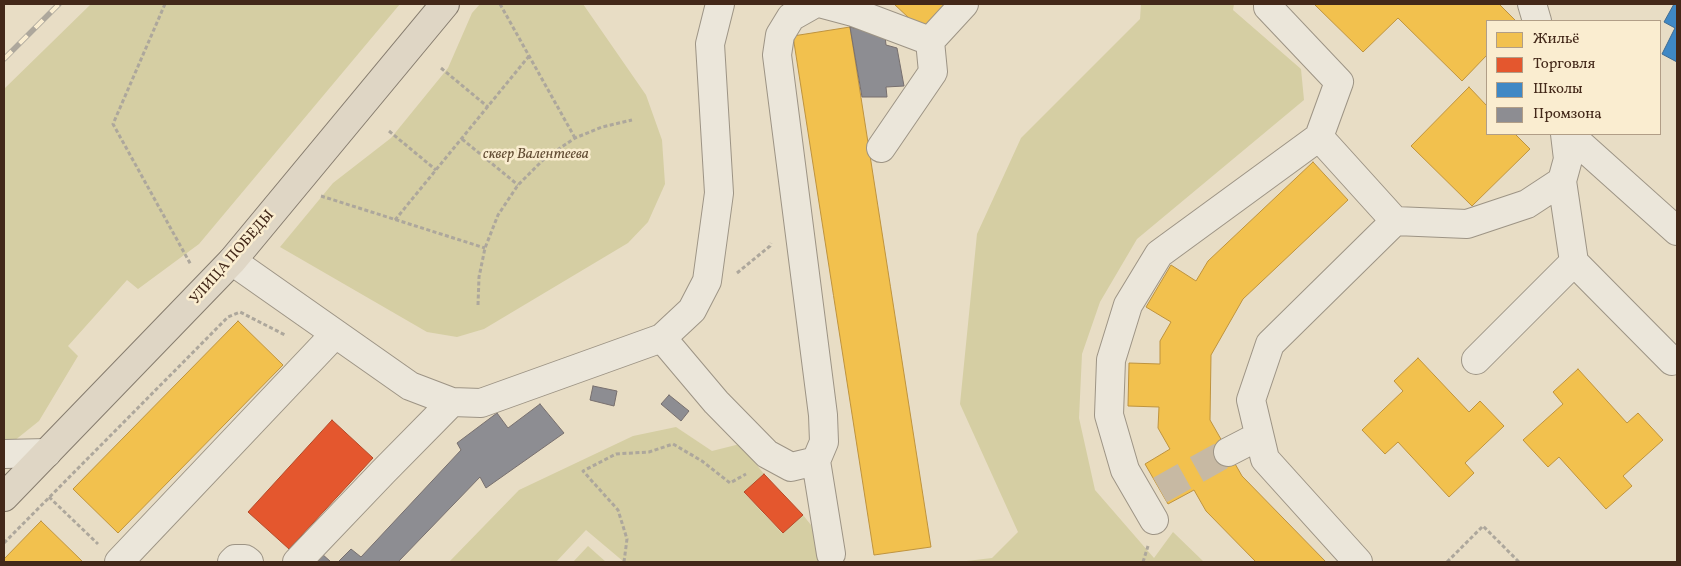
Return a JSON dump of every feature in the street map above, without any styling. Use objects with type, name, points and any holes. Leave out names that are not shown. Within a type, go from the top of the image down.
[{"type":"main road","name":"УЛИЦА ПОБЕДЫ","points":[[4,498],[232,261],[445,4]]},
{"type":"street","points":[[232,261],[326,343],[410,386],[452,402],[481,403],[662,338],[692,310],[707,281],[719,193],[710,44],[720,4]]},
{"type":"street","points":[[814,4],[791,17],[780,35],[777,55],[823,415],[824,442],[816,461],[831,554]]},
{"type":"street","points":[[823,4],[853,12],[930,41]]},
{"type":"street","points":[[881,148],[933,72],[930,41],[964,4]]},
{"type":"street","points":[[1152,504],[1125,470],[1109,415],[1110,360],[1128,306],[1159,254],[1319,137],[1339,82],[1268,7],[1268,4]]},
{"type":"street","points":[[1532,4],[1537,20]]},
{"type":"street","points":[[1565,136],[1568,159],[1562,181],[1574,262],[1672,361]]},
{"type":"street","points":[[1565,136],[1581,146],[1677,231]]},
{"type":"street","points":[[1319,137],[1395,221],[1467,224],[1527,204],[1562,181]]},
{"type":"street","points":[[1358,562],[1265,459],[1251,400],[1270,344],[1395,221]]},
{"type":"street","points":[[1476,360],[1574,262]]},
{"type":"street","points":[[662,338],[716,402],[767,454],[791,467],[816,461]]},
{"type":"street","points":[[131,557],[326,343]]},
{"type":"street","points":[[298,562],[452,402]]},
{"type":"street","points":[[1228,452],[1259,436]]},
{"type":"street","points":[[4,454],[47,453]]},
{"type":"street","points":[[232,562],[235,559],[244,559],[249,562]]},
{"type":"path","points":[[165,4],[113,124],[205,291]]},
{"type":"path","points":[[500,4],[574,138]]},
{"type":"path","points":[[395,220],[529,56]]},
{"type":"path","points":[[441,68],[488,107]]},
{"type":"path","points":[[478,305],[479,276],[485,248],[498,215],[518,185],[544,159],[574,138],[602,127],[632,120]]},
{"type":"path","points":[[389,131],[436,170]]},
{"type":"path","points":[[462,139],[518,185]]},
{"type":"path","points":[[315,194],[485,248]]},
{"type":"path","points":[[734,275],[770,246],[774,238]]},
{"type":"path","points":[[4,543],[228,317],[240,312],[326,343]]},
{"type":"path","points":[[624,562],[627,539],[618,510],[583,471],[616,454],[649,452],[673,444],[702,461],[730,483],[759,466],[767,454]]},
{"type":"path","points":[[49,497],[97,543]]},
{"type":"path","points":[[1447,562],[1483,526],[1519,562]]},
{"type":"path","points":[[1143,562],[1147,552]]},
{"type":"green space","points":[[91,4],[400,4],[199,244],[138,289],[127,280],[68,346],[78,356],[39,421],[14,441],[4,440],[4,89]]},
{"type":"green space","name":"сквер Валентеева","points":[[480,4],[583,4],[646,95],[662,140],[665,184],[648,222],[628,243],[484,329],[457,337],[427,332],[280,247],[333,183],[391,138],[448,68],[472,13]]},
{"type":"green space","points":[[1141,4],[1234,4],[1233,10],[1301,69],[1304,100],[1137,239],[1100,302],[1082,354],[1079,418],[1095,490],[1154,558],[1173,532],[1204,562],[958,562],[992,558],[1018,532],[960,404],[977,234],[1021,138],[1140,19]]},
{"type":"green space","points":[[676,427],[712,451],[740,444],[764,474],[744,493],[782,533],[803,515],[811,525],[827,562],[624,562],[586,530],[556,562],[449,562],[519,490],[633,436]]},
{"type":"green space","points":[[588,546],[606,562],[573,562]]},
{"type":"building: Жильё","points":[[894,4],[952,4],[925,33]]},
{"type":"building: Жильё","points":[[1314,4],[1499,4],[1515,20],[1486,20],[1486,56],[1462,81],[1398,18],[1363,52]]},
{"type":"building: Жильё","points":[[850,27],[931,547],[874,555],[793,36]]},
{"type":"building: Жильё","points":[[1469,87],[1486,105],[1486,135],[1516,135],[1530,149],[1472,206],[1411,146]]},
{"type":"building: Жильё","points":[[1313,162],[1348,200],[1243,299],[1211,355],[1210,420],[1242,476],[1326,562],[1256,562],[1206,511],[1194,490],[1168,504],[1145,464],[1170,449],[1158,428],[1159,407],[1128,406],[1129,363],[1160,364],[1160,341],[1171,322],[1146,307],[1171,265],[1196,281],[1208,261]]},
{"type":"building: Жильё","points":[[238,321],[283,365],[118,533],[73,489]]},
{"type":"building: Жильё","points":[[1418,358],[1469,412],[1480,401],[1504,426],[1465,463],[1474,473],[1449,497],[1398,442],[1385,454],[1362,430],[1403,391],[1394,381]]},
{"type":"building: Жильё","points":[[1578,369],[1627,423],[1638,413],[1663,440],[1623,476],[1632,486],[1606,509],[1559,457],[1548,467],[1523,440],[1563,404],[1553,392]]},
{"type":"building: Жильё","points":[[41,521],[83,562],[4,562],[4,559]]},
{"type":"building: Торговля","points":[[332,420],[373,458],[289,549],[248,512]]},
{"type":"building: Торговля","points":[[764,474],[803,515],[783,533],[744,492]]},
{"type":"building: Школы","points":[[1674,4],[1677,4],[1677,62],[1662,54],[1675,28],[1664,22]]},
{"type":"building: Промзона","points":[[850,27],[885,36],[886,45],[897,48],[904,86],[886,87],[887,97],[862,97]]},
{"type":"building: Промзона","points":[[593,386],[617,391],[614,406],[590,400]]},
{"type":"building: Промзона","points":[[669,395],[689,411],[681,421],[661,404]]},
{"type":"building: Промзона","points":[[540,404],[564,433],[486,488],[480,477],[398,562],[338,562],[351,549],[361,557],[461,450],[457,443],[497,413],[508,428]]},
{"type":"building: Промзона","points":[[321,553],[331,562],[311,562]]},
{"type":"tunnel","points":[[1160,490],[1228,452]]},
{"type":"railway","points":[[4,59],[59,4]]}]
